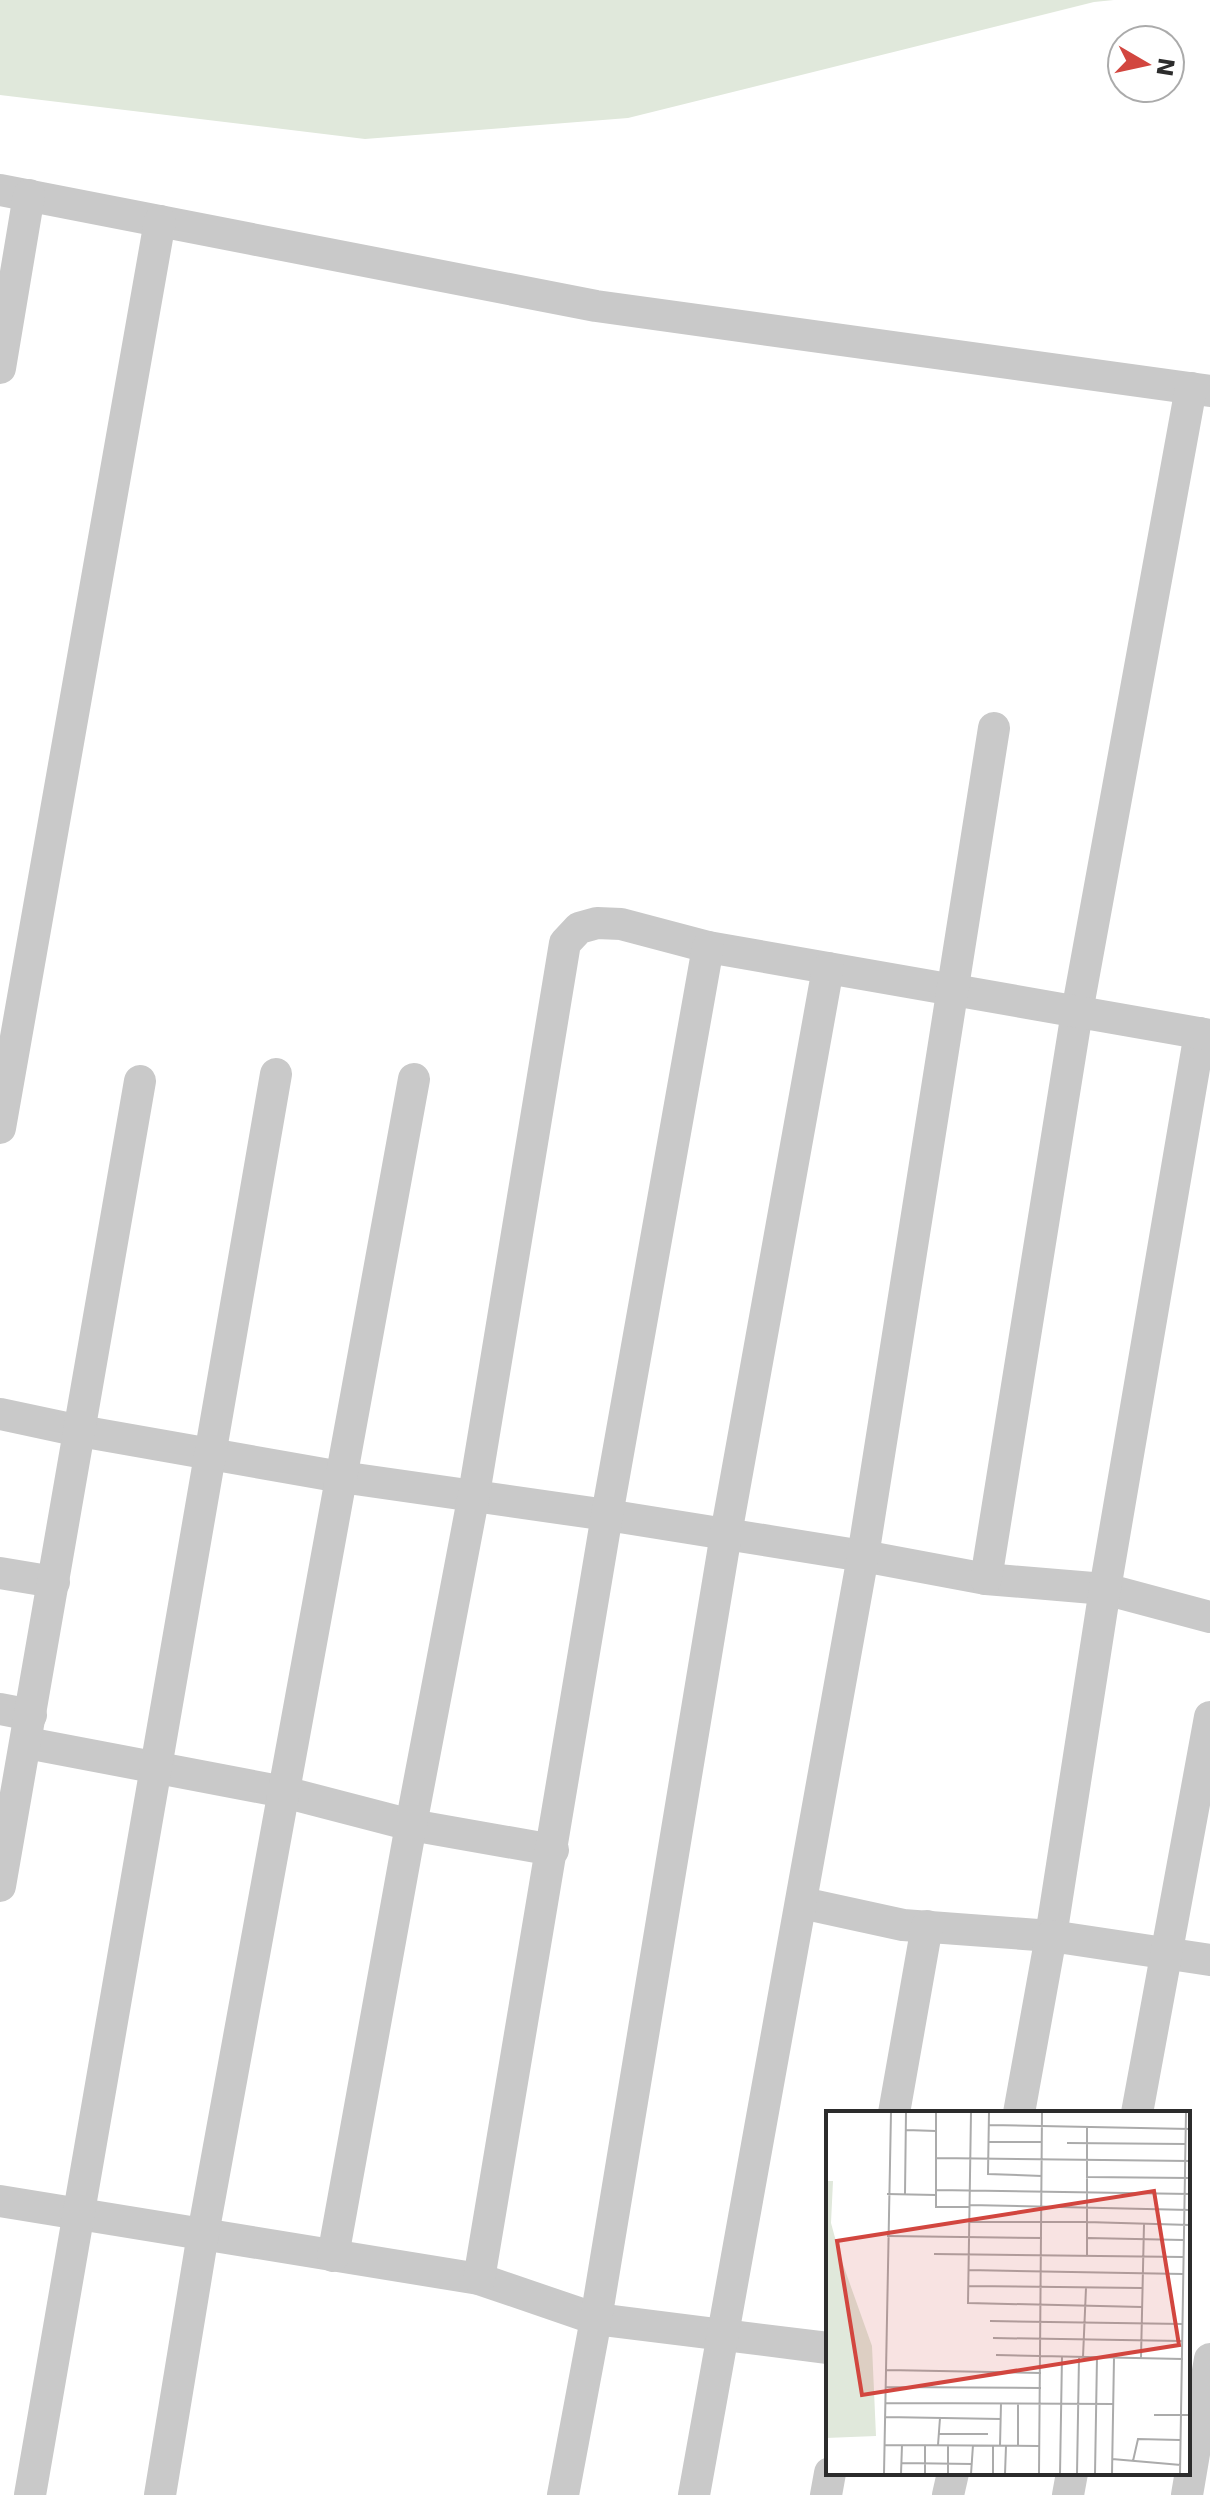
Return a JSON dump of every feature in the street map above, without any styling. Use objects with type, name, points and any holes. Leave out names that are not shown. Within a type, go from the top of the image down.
[{"type":"street","points":[[0,368],[14,192],[596,306],[1200,390],[1077,1012],[986,1579]]},
{"type":"street","points":[[0,1128],[160,221]]},
{"type":"street","points":[[694,2495],[863,1556],[994,728]]},
{"type":"street","points":[[333,2256],[474,1494],[565,943],[579,928],[597,923],[621,924],[708,947],[1205,1034],[1105,1589],[1051,1936],[1019,2111]]},
{"type":"street","points":[[479,2279],[607,1515],[708,947]]},
{"type":"street","points":[[563,2495],[596,2319],[726,1534],[828,968]]},
{"type":"street","points":[[30,2495],[276,1074]]},
{"type":"street","points":[[160,2495],[203,2234],[414,1079]]},
{"type":"street","points":[[0,1886],[19,1722],[54,1582],[140,1081]]},
{"type":"street","points":[[0,1414],[341,1477],[607,1515],[986,1579],[1105,1589],[1210,1617]]},
{"type":"street","points":[[0,1573],[54,1582]]},
{"type":"street","points":[[1137,2111],[1210,1717]]},
{"type":"street","points":[[19,1722],[156,1767],[284,1792],[411,1825],[553,1850]]},
{"type":"street","points":[[802,1903],[903,1925],[1051,1936],[1210,1960]]},
{"type":"street","points":[[894,2111],[927,1926]]},
{"type":"street","points":[[0,2201],[479,2279],[596,2319],[826,2348]]},
{"type":"street","points":[[1187,2495],[1210,2359]]},
{"type":"street","points":[[826,2495],[830,2475]]},
{"type":"street","points":[[948,2495],[953,2475]]},
{"type":"street","points":[[1068,2495],[1072,2475]]},
{"type":"shaded area","points":[[0,0],[1114,0],[1094,2],[628,118],[365,139],[0,95]]}]
